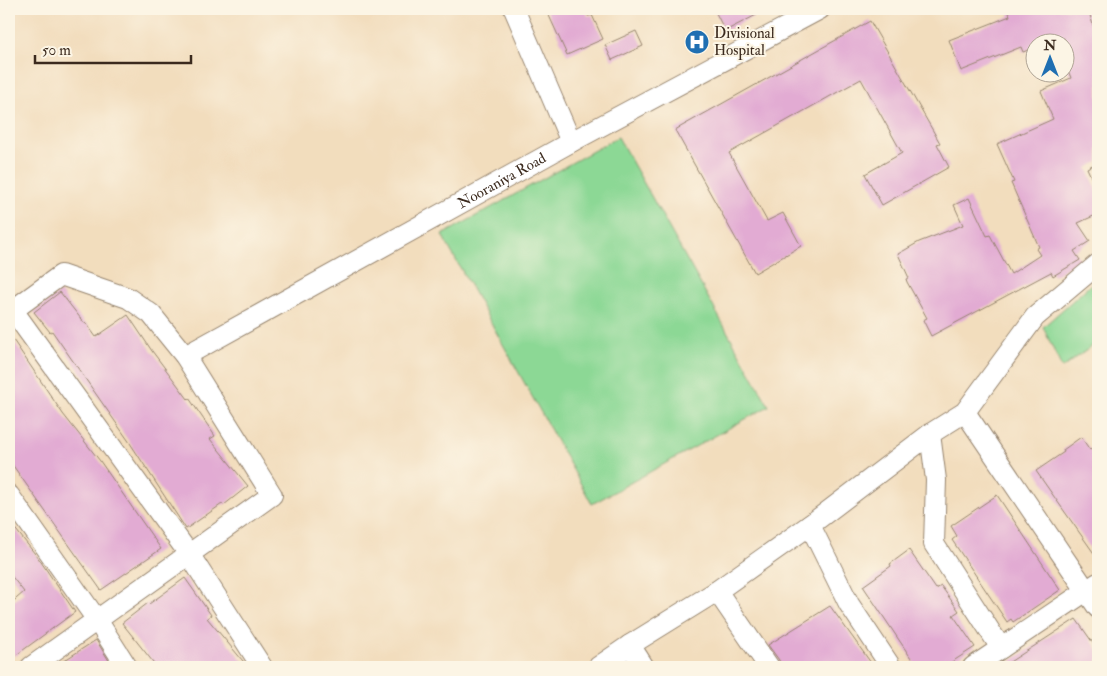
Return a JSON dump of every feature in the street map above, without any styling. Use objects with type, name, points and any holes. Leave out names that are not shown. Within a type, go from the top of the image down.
[{"type":"street","points":[[514,9],[571,142]]},
{"type":"street","name":"Nooraniya Road","points":[[185,356],[571,142],[820,9]]},
{"type":"street","points":[[598,667],[717,591],[810,525],[930,434],[965,412],[1036,316],[1098,264]]},
{"type":"street","points":[[31,667],[189,554],[272,495],[185,356],[151,314],[128,298],[61,274],[10,311],[189,554],[262,667]]},
{"type":"street","points":[[965,412],[1093,587],[1098,608]]},
{"type":"street","points":[[930,434],[936,480],[934,544],[989,660],[1093,587]]},
{"type":"street","points":[[9,495],[97,620],[127,667]]},
{"type":"street","points":[[810,525],[849,604],[891,667]]},
{"type":"street","points":[[717,591],[769,667]]},
{"type":"street","points":[[630,645],[644,667]]},
{"type":"green space","points":[[618,137],[769,406],[592,504],[442,235]]},
{"type":"green space","points":[[1098,278],[1098,342],[1062,368],[1043,327]]},
{"type":"building","points":[[546,9],[584,9],[588,16],[592,15],[603,39],[567,55]]},
{"type":"building","points":[[714,9],[768,9],[725,31]]},
{"type":"building","points":[[1008,9],[1088,9],[1095,31],[1098,30],[1098,162],[1087,168],[1098,192],[1098,214],[1078,223],[1090,241],[1074,251],[1080,260],[1053,276],[1051,272],[931,336],[923,320],[927,318],[907,282],[906,279],[909,278],[898,254],[919,242],[963,225],[954,205],[969,198],[987,236],[990,235],[1011,274],[1040,255],[1036,249],[1039,247],[1011,183],[1014,182],[997,144],[1053,119],[1041,91],[1062,82],[1074,82],[1074,32],[1024,32],[1024,52],[1021,47],[961,71],[949,40],[1010,16]]},
{"type":"building","points":[[870,21],[940,143],[937,144],[949,167],[882,205],[865,174],[902,153],[861,79],[729,153],[767,221],[783,213],[801,246],[755,273],[675,130]]},
{"type":"building","points":[[636,31],[643,46],[612,60],[605,45]]},
{"type":"building","points":[[60,292],[96,337],[128,315],[152,351],[189,398],[215,436],[210,439],[248,486],[224,505],[222,504],[186,529],[128,440],[52,331],[50,332],[34,312]]},
{"type":"building","points":[[9,334],[63,414],[100,461],[161,549],[101,590],[9,460]]},
{"type":"building","points":[[1081,437],[1090,450],[1098,444],[1098,559],[1036,471],[1064,452],[1063,450]]},
{"type":"building","points":[[997,495],[1060,590],[1013,622],[1011,619],[1007,622],[952,540],[957,536],[951,526]]},
{"type":"building","points":[[9,521],[39,559],[75,612],[15,656],[9,647],[9,605],[24,592],[9,573]]},
{"type":"building","points":[[909,550],[936,589],[941,586],[959,611],[953,615],[975,647],[944,667],[917,667],[863,586],[891,566],[890,564]]},
{"type":"building","points":[[185,578],[211,615],[207,618],[248,667],[157,667],[122,623]]},
{"type":"building","points":[[830,606],[874,667],[781,667],[779,660],[768,645]]},
{"type":"building","points":[[1076,619],[1098,650],[1098,667],[1002,667]]},
{"type":"building","points":[[96,640],[113,667],[54,667]]},
{"type":"place","name":"Divisional Hospital","points":[[697,42]]}]
